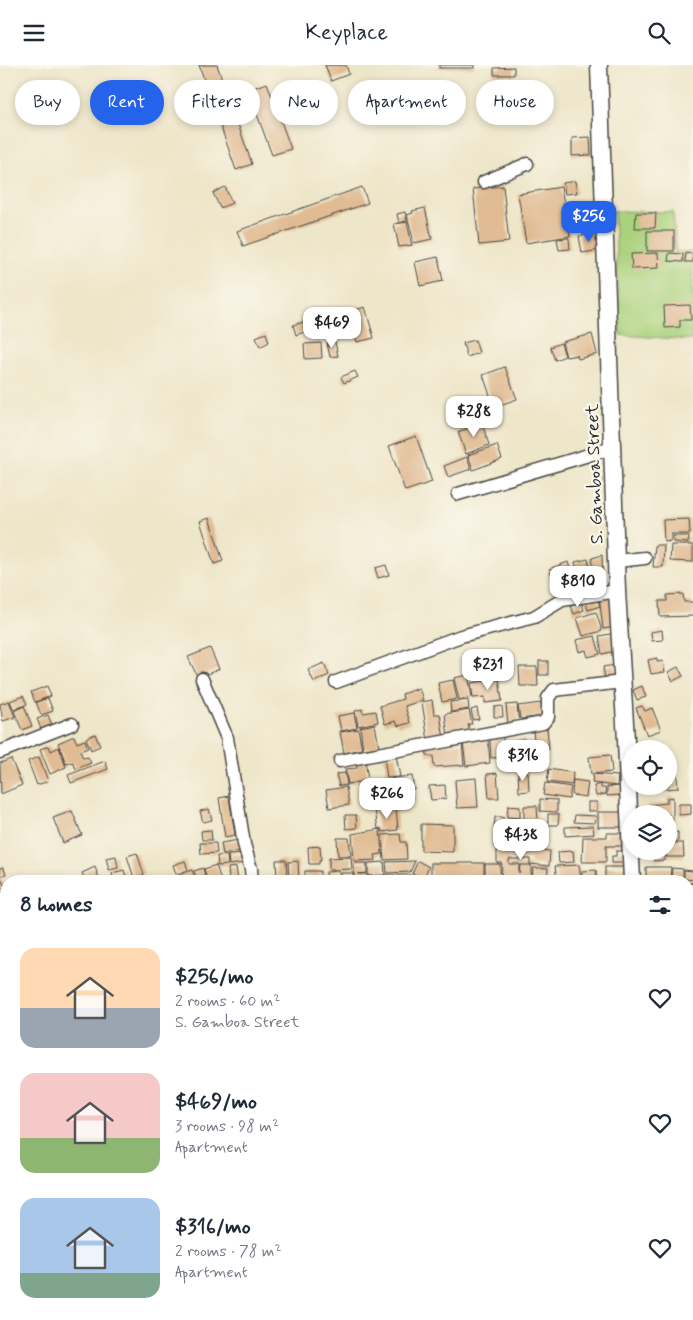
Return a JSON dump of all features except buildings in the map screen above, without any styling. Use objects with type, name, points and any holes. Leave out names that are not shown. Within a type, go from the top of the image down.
[{"type":"main road","name":"S. Gamboa Street","points":[[599,65],[617,591],[632,875]]},
{"type":"street","points":[[484,182],[527,164]]},
{"type":"street","points":[[458,494],[612,448]]},
{"type":"street","points":[[617,561],[645,558]]},
{"type":"street","points":[[336,682],[461,636],[534,617],[562,600],[617,591]]},
{"type":"street","points":[[202,679],[227,738],[244,844],[252,875]]},
{"type":"street","points":[[340,761],[543,723],[548,717],[548,698],[554,690],[622,681]]},
{"type":"street","points":[[0,752],[72,724]]},
{"type":"green space","points":[[614,211],[673,212],[676,252],[693,252],[693,340],[620,335]]}]
